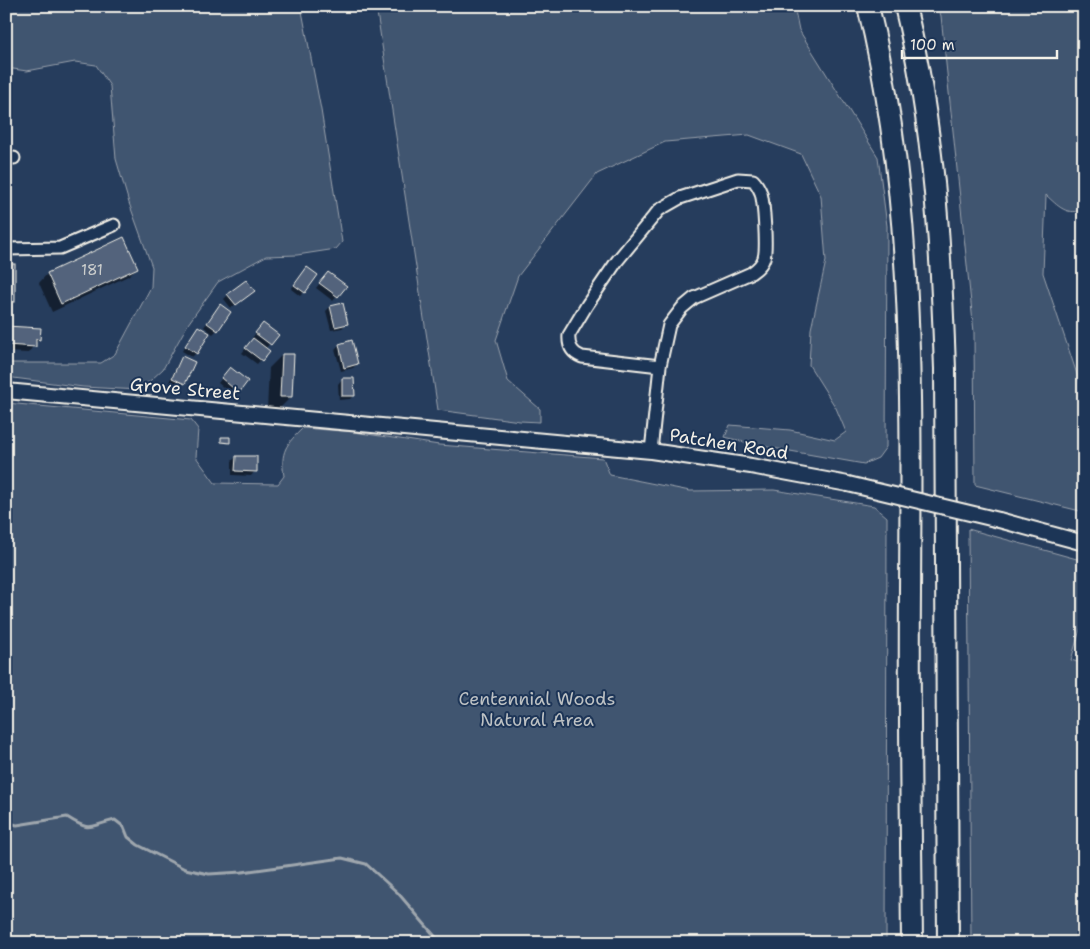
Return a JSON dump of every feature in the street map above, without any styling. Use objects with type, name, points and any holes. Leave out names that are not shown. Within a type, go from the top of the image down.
[{"type":"highway","points":[[868,6],[890,118],[899,187],[908,321],[912,943]]},
{"type":"highway","points":[[906,6],[929,131],[939,234],[942,290],[945,379],[948,943]]},
{"type":"street","points":[[651,451],[660,366],[669,325],[682,308],[694,298],[751,273],[762,262],[765,252],[762,197],[759,187],[753,180],[738,178],[680,198],[659,210],[616,261],[586,304],[570,335],[569,340],[574,353],[582,357],[660,366]]},
{"type":"street","points":[[6,249],[60,248],[114,225]]},
{"type":"street","name":"Grove Street","points":[[6,391],[361,424]]},
{"type":"street","name":"Patchen Road","points":[[361,424],[651,451],[751,466],[848,484],[999,520],[1084,543]]},
{"type":"green space","points":[[6,6],[301,6],[321,110],[342,242],[336,249],[297,255],[266,256],[218,282],[188,324],[163,369],[140,390],[83,387],[6,377],[6,363],[101,363],[115,354],[151,287],[152,267],[129,203],[116,159],[110,86],[96,65],[75,62],[27,71],[6,68]]},
{"type":"green space","points":[[376,6],[794,6],[799,30],[878,157],[887,226],[886,447],[878,458],[864,464],[756,445],[725,437],[730,425],[790,430],[835,440],[846,432],[836,408],[809,365],[811,329],[826,261],[821,196],[801,154],[749,135],[665,142],[597,174],[518,276],[496,340],[508,381],[540,409],[540,422],[438,410]]},
{"type":"green space","points":[[938,6],[1084,6],[1084,208],[1073,212],[1068,211],[1046,195],[1043,273],[1084,395],[1084,512],[975,485],[974,332],[941,16]]},
{"type":"green space","name":"Centennial Woods Natural Area","points":[[6,403],[191,420],[198,429],[196,457],[215,483],[278,484],[284,476],[283,461],[288,444],[303,428],[354,432],[439,445],[603,458],[610,475],[690,491],[774,490],[874,506],[887,517],[886,943],[6,943]]},
{"type":"green space","points":[[968,529],[1084,561],[1084,616],[1071,660],[1084,664],[1084,943],[971,943]]},
{"type":"building","points":[[6,99],[9,99],[8,135],[6,135]]},
{"type":"building","points":[[124,237],[138,268],[61,304],[47,273]]},
{"type":"building","points":[[6,264],[15,264],[15,302],[6,302]]},
{"type":"building","points":[[307,267],[318,275],[305,293],[294,285]]},
{"type":"building","points":[[328,272],[347,286],[338,297],[319,283]]},
{"type":"building","points":[[246,280],[255,291],[236,305],[227,294]]},
{"type":"building","points":[[343,303],[348,324],[335,327],[330,306]]},
{"type":"building","points":[[220,304],[231,312],[218,331],[207,323]]},
{"type":"building","points":[[263,323],[279,335],[271,345],[255,333]]},
{"type":"building","points":[[6,326],[41,328],[40,340],[36,339],[36,347],[6,345]]},
{"type":"building","points":[[198,326],[210,333],[197,354],[185,346]]},
{"type":"building","points":[[253,338],[270,351],[262,361],[245,348]]},
{"type":"building","points":[[352,340],[358,364],[344,368],[339,344]]},
{"type":"building","points":[[282,354],[294,354],[292,397],[280,397]]},
{"type":"building","points":[[182,356],[195,362],[185,384],[172,378]]},
{"type":"building","points":[[230,367],[248,381],[239,393],[221,378]]},
{"type":"building","points":[[342,378],[354,378],[355,396],[342,396]]},
{"type":"building","points":[[221,437],[230,437],[230,443],[221,442]]},
{"type":"building","points":[[236,456],[257,456],[257,472],[235,471]]},
{"type":"waterway","points":[[6,822],[17,825],[67,817],[81,825],[90,827],[115,820],[124,827],[128,837],[138,845],[185,869],[209,874],[242,872],[342,858],[366,864],[398,893],[439,941],[443,943]]}]
